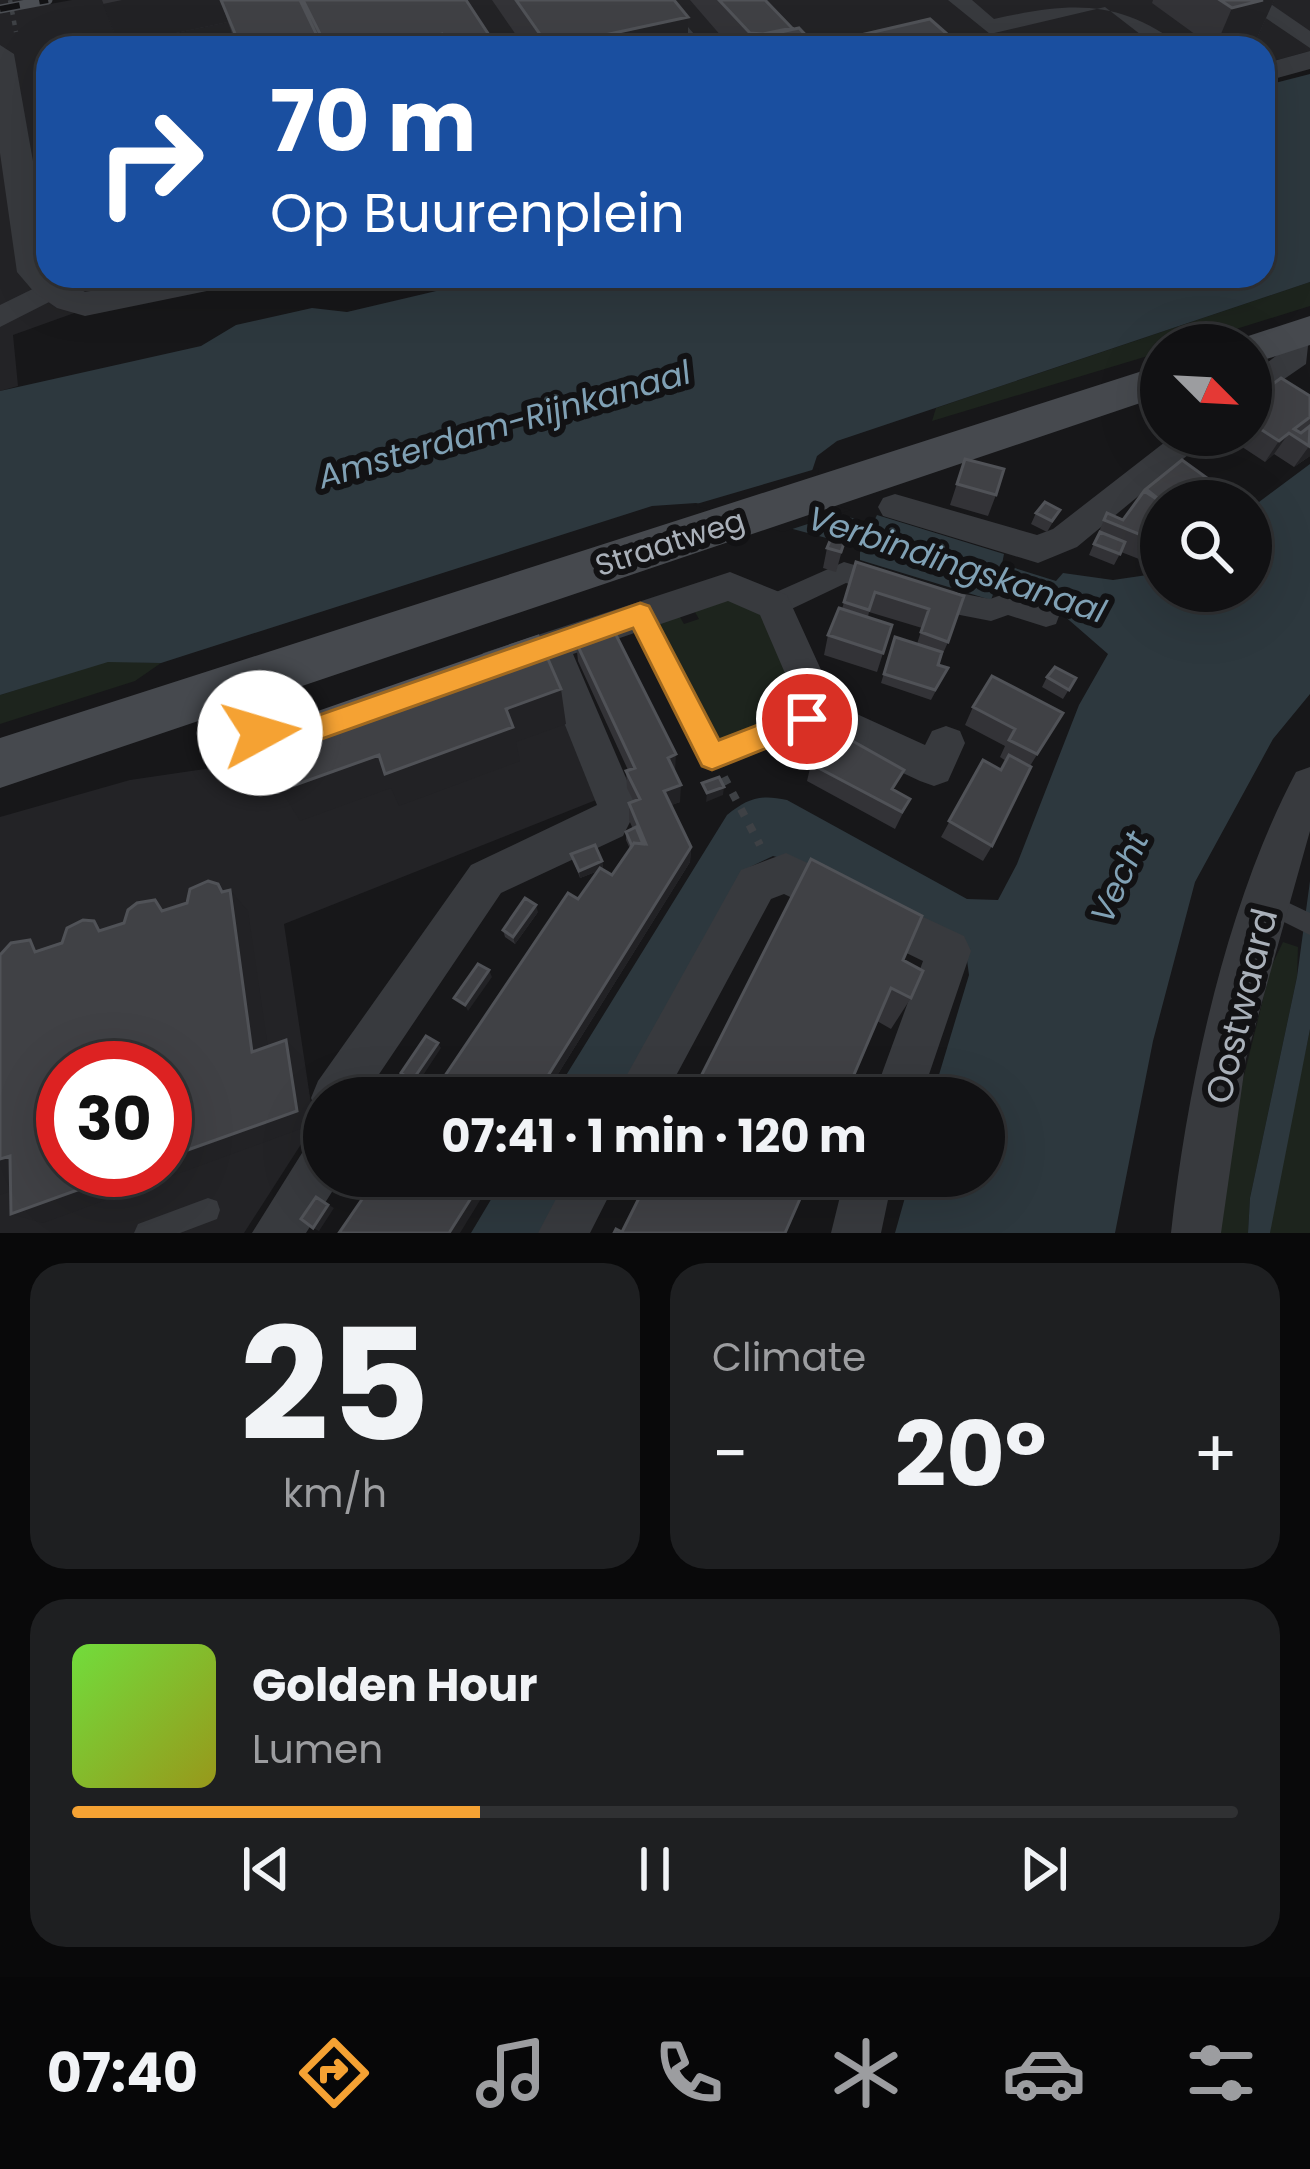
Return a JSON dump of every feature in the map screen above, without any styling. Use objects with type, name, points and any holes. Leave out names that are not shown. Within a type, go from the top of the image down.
[{"type":"main road","points":[[1272,343],[1305,332]]},
{"type":"main road","name":"Straatweg","points":[[0,763],[709,531],[883,492],[1140,388]]},
{"type":"street","points":[[959,0],[990,27],[1108,0],[1156,36]]},
{"type":"street","points":[[1250,0],[1310,41]]},
{"type":"street","points":[[0,53],[36,273]]},
{"type":"street","points":[[1275,70],[1310,60]]},
{"type":"street","points":[[0,317],[50,290],[85,304],[167,288]]},
{"type":"street","points":[[1272,374],[1294,356],[1305,332]]},
{"type":"street","points":[[883,492],[1038,548],[1065,538],[1169,456]]},
{"type":"street","points":[[946,743],[934,768],[823,717],[774,605],[844,572],[962,608],[991,610],[1006,604],[1046,616]]},
{"type":"street","name":"Straatweg","points":[[468,674],[730,586],[774,605]]},
{"type":"street","points":[[349,1077],[486,879],[609,823],[618,806],[551,645]]},
{"type":"street","points":[[248,682],[260,733],[302,734],[343,719]]},
{"type":"street","name":"Oostwaard","points":[[1196,1233],[1200,1181],[1250,943],[1297,808],[1310,785]]},
{"type":"street","points":[[650,1077],[756,884],[786,873],[949,951],[904,1077]]},
{"type":"street","points":[[277,1233],[303,1194]]},
{"type":"street","points":[[563,1233],[583,1197]]},
{"type":"street","points":[[856,1233],[864,1197]]},
{"type":"lane","points":[[659,0],[690,36]]},
{"type":"lane","points":[[629,618],[712,756],[823,717]]},
{"type":"lane","points":[[1266,902],[1310,924]]},
{"type":"lane","points":[[147,1233],[208,1210]]},
{"type":"path","points":[[737,801],[767,859]]},
{"type":"shaded area","points":[[0,0],[31,0],[33,7],[72,0],[1310,0],[1310,51],[1275,61],[1275,36],[36,36],[36,288],[161,288],[13,335],[18,386],[0,391]]},
{"type":"shaded area","points":[[1310,282],[1310,306],[1252,324],[1185,324]]},
{"type":"shaded area","points":[[1140,339],[1140,358],[932,421],[936,408]]},
{"type":"shaded area","points":[[727,600],[762,614],[801,701],[799,712],[790,719],[716,748],[654,626],[677,612],[684,624],[699,619],[692,607]]},
{"type":"shaded area","points":[[543,660],[601,798],[284,924],[307,1077],[303,1077],[303,1141],[244,1233],[0,1233],[0,817],[130,780],[266,760]]},
{"type":"shaded area","points":[[108,661],[161,663],[135,681],[0,724],[0,695]]},
{"type":"shaded area","points":[[1283,942],[1298,947],[1297,977],[1250,1198],[1248,1233],[1220,1233],[1226,1148],[1271,967]]},
{"type":"shaded area","points":[[1310,1029],[1310,1233],[1270,1233],[1272,1212]]},
{"type":"water","points":[[1310,74],[1310,282],[1185,324],[1140,324],[1140,339],[837,441],[817,456],[810,477],[826,509],[872,525],[877,515],[1004,554],[1002,564],[1056,581],[1063,573],[1113,580],[1140,576],[1140,612],[1272,612],[1272,492],[1310,464],[1310,694],[1273,739],[1195,882],[1153,1041],[1115,1233],[895,1233],[905,1197],[1005,1197],[1005,1077],[938,1077],[969,975],[967,960],[785,859],[773,856],[750,867],[632,1077],[565,1077],[727,815],[748,801],[787,800],[967,899],[998,900],[1017,864],[1079,705],[1108,654],[1054,607],[995,589],[991,600],[860,560],[860,547],[696,503],[652,506],[161,663],[108,662],[0,695],[0,391],[201,346],[236,325],[312,308],[347,312],[449,288],[1275,288],[1275,83]]},
{"type":"water","points":[[1310,881],[1310,1029],[1270,1233],[1248,1233],[1250,1198],[1297,977]]},
{"type":"water","points":[[492,1197],[564,1197],[542,1233],[471,1233]]},
{"type":"pier","points":[[819,468],[815,486],[829,503],[851,510],[783,532],[693,505]]},
{"type":"building","points":[[221,0],[300,0],[317,36],[236,36]]},
{"type":"building","points":[[303,0],[466,0],[490,36],[442,34],[321,36]]},
{"type":"building","points":[[516,0],[674,0],[688,17],[600,36],[541,36]]},
{"type":"building","points":[[719,0],[765,0],[792,28],[750,33]]},
{"type":"building","points":[[1220,0],[1263,0],[1232,8]]},
{"type":"building","points":[[930,19],[949,36],[856,36]]},
{"type":"building","points":[[799,28],[807,36],[763,36]]},
{"type":"building","points":[[1281,378],[1310,396],[1310,417],[1294,429],[1301,433],[1310,426],[1309,446],[1289,433],[1279,441],[1272,436],[1272,385]]},
{"type":"building","points":[[965,459],[1004,469],[996,495],[957,484]]},
{"type":"building","points":[[1182,460],[1210,480],[1157,480]]},
{"type":"building","points":[[1140,497],[1140,535],[1104,520],[1107,513],[1123,520]]},
{"type":"building","points":[[1045,502],[1060,510],[1052,521],[1036,513]]},
{"type":"building","points":[[1100,532],[1125,542],[1120,554],[1094,544]]},
{"type":"building","points":[[832,536],[845,540],[841,552],[827,548]]},
{"type":"building","points":[[856,562],[964,596],[948,642],[921,632],[929,609],[875,592],[869,610],[844,602]]},
{"type":"building","points":[[839,608],[892,625],[883,653],[828,635]]},
{"type":"building","points":[[613,629],[676,754],[668,758],[681,785],[664,791],[691,847],[547,1077],[444,1077],[568,893],[578,899],[600,868],[612,875],[634,843],[646,844],[629,803],[640,799],[626,771],[635,768],[576,642]]},
{"type":"building","points":[[538,636],[561,689],[506,709],[513,727],[385,774],[379,755],[281,790],[265,731]]},
{"type":"building","points":[[895,637],[942,652],[938,665],[948,668],[935,690],[884,674]]},
{"type":"building","points":[[1055,667],[1076,678],[1069,690],[1047,677]]},
{"type":"building","points":[[992,676],[1063,713],[1037,754],[1009,740],[1015,729],[973,707]]},
{"type":"building","points":[[833,730],[904,770],[892,789],[910,799],[902,812],[811,764]]},
{"type":"building","points":[[1009,755],[1031,767],[992,846],[949,821],[983,760],[1001,770]]},
{"type":"building","points":[[719,777],[724,787],[707,793],[702,783]]},
{"type":"building","points":[[636,827],[643,844],[632,846],[626,832]]},
{"type":"building","points":[[595,845],[602,861],[579,871],[571,854]]},
{"type":"building","points":[[811,859],[922,916],[903,960],[923,971],[911,998],[891,988],[853,1077],[701,1077]]},
{"type":"building","points":[[208,881],[218,884],[222,892],[230,890],[252,1052],[286,1040],[297,1111],[192,1148],[192,1041],[36,1041],[36,1197],[58,1197],[11,1214],[10,1156],[0,1159],[0,955],[11,943],[30,940],[35,952],[62,943],[67,928],[83,920],[94,921],[99,931],[124,923],[128,910],[137,903],[155,900],[162,911],[187,903],[190,889]]},
{"type":"building","points":[[525,898],[536,905],[513,937],[503,930]]},
{"type":"building","points":[[478,964],[489,970],[465,1005],[454,998]]},
{"type":"building","points":[[426,1036],[438,1043],[415,1077],[401,1073]]},
{"type":"building","points":[[316,1197],[328,1205],[313,1228],[301,1219]]},
{"type":"building","points":[[364,1197],[472,1197],[449,1233],[339,1233]]},
{"type":"building","points":[[640,1197],[801,1197],[785,1233],[614,1233],[616,1229],[622,1232]]},
{"type":"railway","points":[[0,9],[48,0]]},
{"type":"route","points":[[260,733],[302,734],[640,614],[712,756],[807,719]]},
{"type":"water label","name":"Amsterdam-Rijnkanaal","points":[[504,424]]},
{"type":"water label","name":"Verbindingskanaal","points":[[957,564]]},
{"type":"water label","name":"Vecht","points":[[1119,877]]}]
